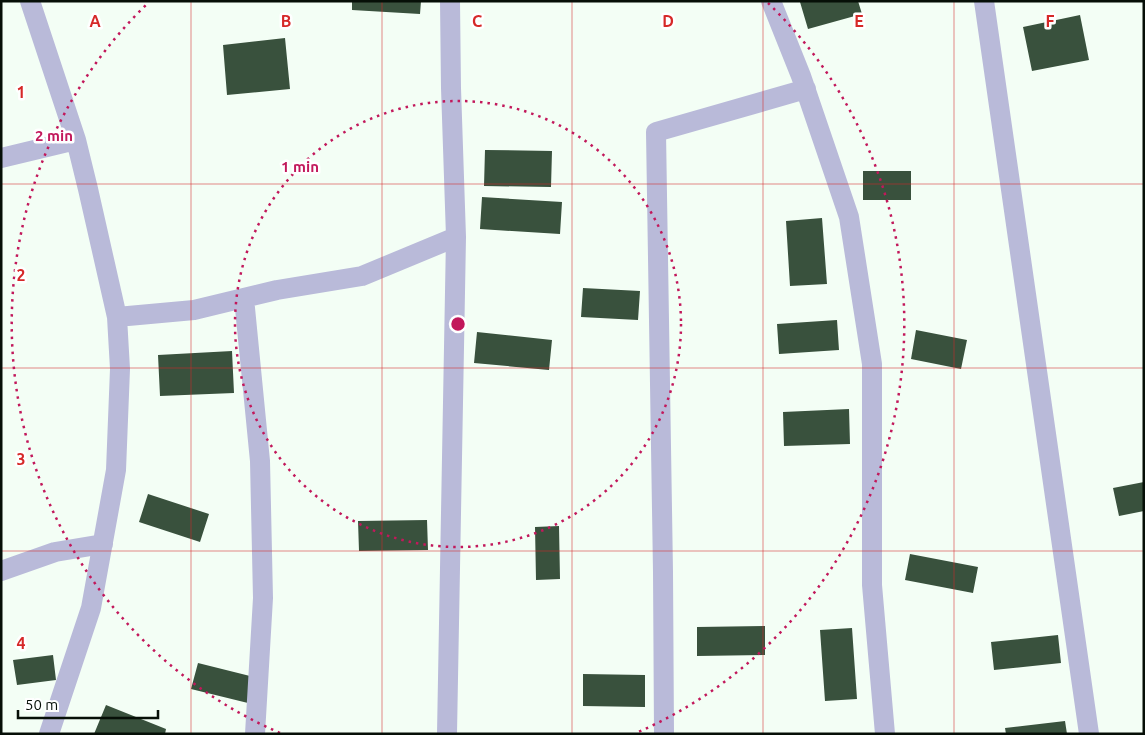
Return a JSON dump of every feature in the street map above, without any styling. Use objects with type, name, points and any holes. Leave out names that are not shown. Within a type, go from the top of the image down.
[{"type":"street","points":[[30,1],[76,140],[88,189],[117,317],[120,369],[116,470],[92,608],[49,734]]},
{"type":"street","points":[[447,734],[456,237],[450,1]]},
{"type":"street","points":[[771,1],[806,90],[849,217],[872,364],[872,585],[886,734]]},
{"type":"street","points":[[984,1],[1089,734]]},
{"type":"street","points":[[664,734],[656,132],[806,90]]},
{"type":"street","points":[[1,158],[76,140]]},
{"type":"street","points":[[117,317],[194,310],[277,290],[362,276],[456,237]]},
{"type":"street","points":[[244,298],[260,471],[263,598],[255,734]]},
{"type":"street","points":[[1,571],[55,552],[103,544]]},
{"type":"building","points":[[352,1],[421,1],[420,14],[352,10]]},
{"type":"building","points":[[858,1],[862,14],[808,29],[800,2]]},
{"type":"building","points":[[1080,15],[1089,60],[1032,71],[1023,27]]},
{"type":"building","points":[[285,38],[290,89],[227,95],[223,45]]},
{"type":"building","points":[[485,150],[552,151],[551,187],[484,186]]},
{"type":"building","points":[[863,171],[911,171],[911,200],[863,200]]},
{"type":"building","points":[[482,197],[562,202],[560,234],[480,229]]},
{"type":"building","points":[[822,218],[827,284],[790,286],[786,221]]},
{"type":"building","points":[[583,288],[640,291],[638,320],[581,317]]},
{"type":"building","points":[[837,320],[839,350],[779,354],[777,324]]},
{"type":"building","points":[[916,330],[967,340],[961,369],[911,359]]},
{"type":"building","points":[[477,332],[552,340],[549,370],[474,363]]},
{"type":"building","points":[[232,351],[234,393],[160,396],[158,355]]},
{"type":"building","points":[[849,409],[850,444],[784,446],[783,412]]},
{"type":"building","points":[[1144,482],[1144,511],[1119,516],[1113,488]]},
{"type":"building","points":[[148,494],[209,514],[200,542],[139,522]]},
{"type":"building","points":[[427,520],[428,550],[359,551],[358,521]]},
{"type":"building","points":[[559,526],[560,579],[536,580],[535,527]]},
{"type":"building","points":[[910,554],[978,567],[973,593],[905,580]]},
{"type":"building","points":[[765,626],[765,655],[697,656],[697,627]]},
{"type":"building","points":[[852,628],[857,699],[825,701],[820,630]]},
{"type":"building","points":[[1058,635],[1061,663],[994,670],[991,642]]},
{"type":"building","points":[[53,655],[56,680],[17,685],[13,660]]},
{"type":"building","points":[[198,663],[258,678],[252,704],[191,689]]},
{"type":"building","points":[[583,674],[645,675],[645,707],[583,706]]},
{"type":"building","points":[[106,705],[166,729],[165,734],[94,734]]},
{"type":"building","points":[[1065,721],[1067,734],[1006,734],[1005,728]]}]
